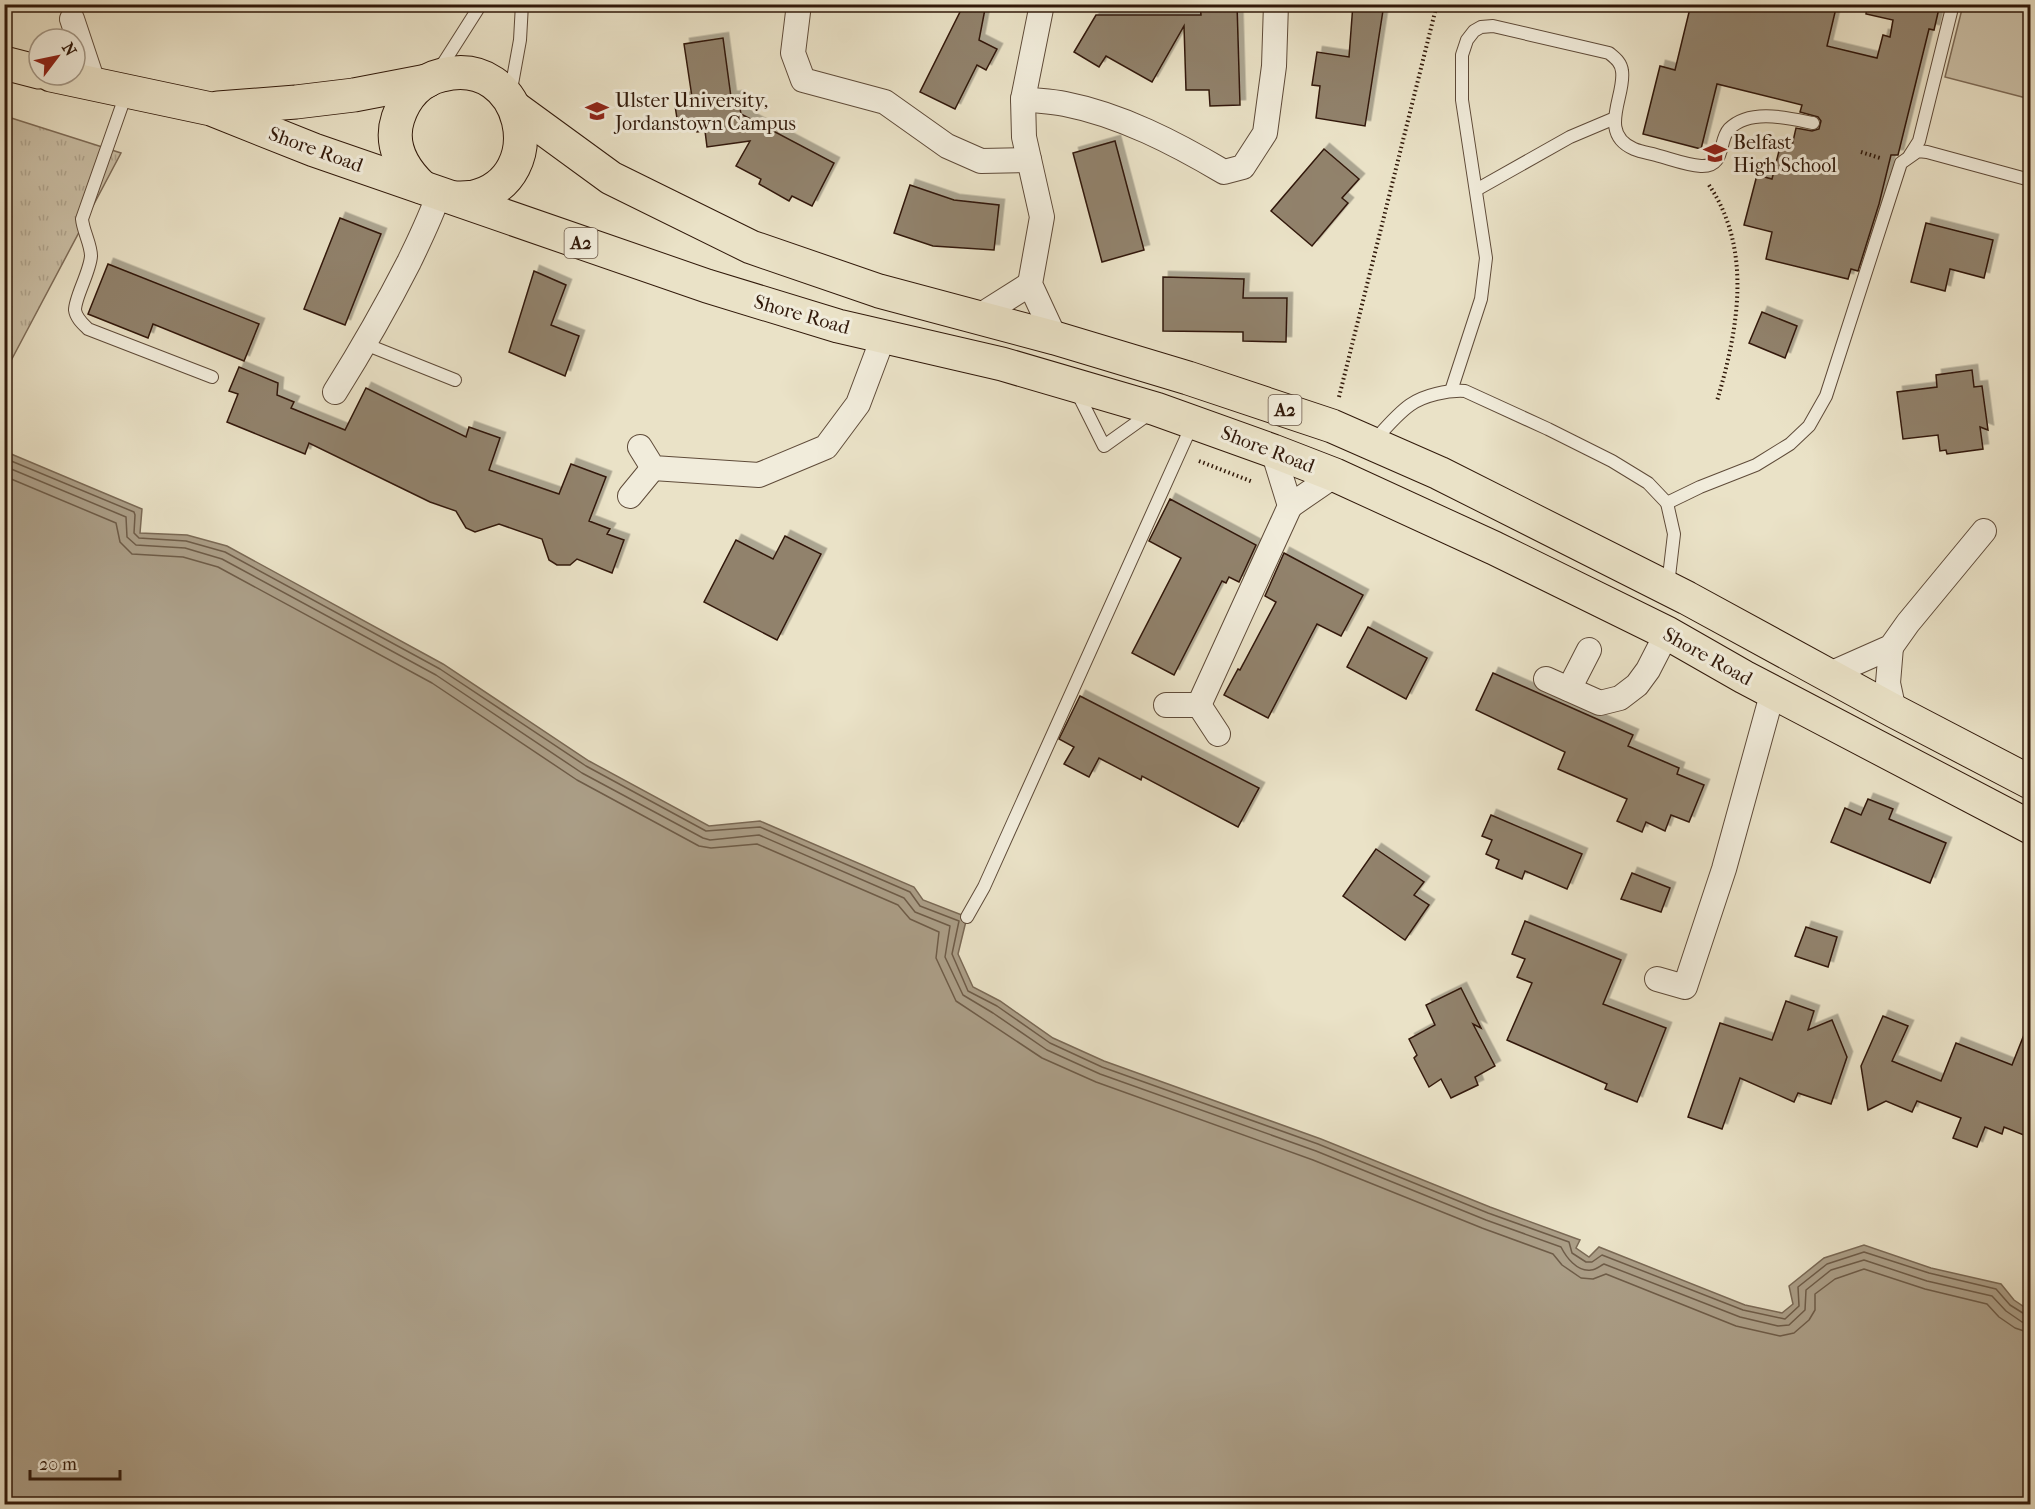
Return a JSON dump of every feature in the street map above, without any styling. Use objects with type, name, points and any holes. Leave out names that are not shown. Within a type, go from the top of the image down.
[{"type":"highway","points":[[4,63],[27,69]]},
{"type":"highway","name":"A2","points":[[431,79],[452,72],[468,73],[491,82],[512,104],[521,126],[521,144],[515,162],[505,178],[491,190],[474,197],[439,193]]},
{"type":"highway","name":"Shore Road","points":[[211,109],[354,95],[431,79]]},
{"type":"highway","points":[[431,79],[413,92],[402,106],[396,123],[396,141],[400,159],[409,175],[439,193]]},
{"type":"highway","name":"Shore Road","points":[[87,83],[211,109],[314,150],[707,286],[838,326],[1002,364],[1156,409],[1273,451],[1335,475],[1494,548],[1667,633],[2031,827]]},
{"type":"highway","name":"Shore Road","points":[[512,104],[611,178],[751,247],[879,291],[1055,338],[1188,378],[1332,426],[1372,443],[1439,473],[1668,589],[2031,782]]},
{"type":"street","points":[[799,4],[793,53],[803,80],[885,102],[947,146],[981,161],[1029,160]]},
{"type":"street","points":[[1042,4],[1023,99],[1024,137],[1042,217],[1030,284],[1055,338]]},
{"type":"street","points":[[1023,99],[1065,104],[1126,123],[1224,172],[1243,167],[1265,133],[1274,66],[1276,4]]},
{"type":"street","points":[[70,21],[94,85]]},
{"type":"street","points":[[335,392],[365,344],[432,214],[439,193]]},
{"type":"street","points":[[978,317],[1030,284]]},
{"type":"street","points":[[653,468],[759,475],[826,447],[858,404],[884,335]]},
{"type":"street","points":[[640,447],[653,468]]},
{"type":"street","points":[[1273,451],[1290,506]]},
{"type":"street","points":[[630,496],[653,468]]},
{"type":"street","points":[[1199,705],[1290,506],[1335,475]]},
{"type":"street","points":[[1830,675],[1891,646],[1984,531]]},
{"type":"street","points":[[1546,679],[1600,703],[1620,698],[1636,685],[1648,670],[1667,633]]},
{"type":"street","points":[[1891,646],[1888,683],[1894,711]]},
{"type":"street","points":[[1569,689],[1589,650]]},
{"type":"street","points":[[1657,979],[1685,987],[1724,869],[1773,691]]},
{"type":"street","points":[[1166,705],[1199,705]]},
{"type":"street","points":[[1199,705],[1218,734]]},
{"type":"lane","points":[[431,79],[481,4]]},
{"type":"lane","points":[[512,104],[522,4]]},
{"type":"lane","points":[[1909,156],[1919,141],[1953,4]]},
{"type":"lane","points":[[1451,391],[1481,299],[1486,258],[1462,100],[1462,56],[1467,40],[1474,31],[1481,27],[1493,26],[1609,53],[1618,60],[1623,71],[1615,118],[1616,130],[1621,140],[1633,149],[1692,165],[1708,166],[1722,152],[1727,132],[1739,123],[1757,117],[1774,116],[1813,123]]},
{"type":"lane","points":[[127,93],[82,219],[91,252],[90,264],[75,309],[78,319],[88,329],[212,377]]},
{"type":"lane","points":[[1476,190],[1570,137],[1615,118]]},
{"type":"lane","points":[[1667,503],[1756,465],[1790,444],[1809,426],[1826,396],[1901,163],[1918,151],[1928,152],[2031,180]]},
{"type":"lane","points":[[365,344],[455,380]]},
{"type":"lane","points":[[1074,386],[1104,446],[1156,409]]},
{"type":"lane","points":[[1372,443],[1410,405],[1425,397],[1451,391],[1465,391],[1612,461],[1648,483],[1667,503],[1674,534],[1668,589]]},
{"type":"lane","points":[[966,917],[984,887],[1194,422]]},
{"type":"path","points":[[1332,426],[1437,4]]},
{"type":"path","points":[[1692,165],[1710,187],[1727,216],[1738,268],[1736,318],[1717,401]]},
{"type":"green space","points":[[1963,5],[2030,5],[2030,99],[1945,77]]},
{"type":"green space","points":[[5,116],[121,153],[5,372]]},
{"type":"water","points":[[4,451],[142,509],[140,533],[187,535],[227,546],[443,664],[589,761],[709,826],[760,821],[914,887],[923,900],[967,917],[958,954],[973,987],[1000,1001],[1053,1038],[1104,1061],[1321,1139],[1490,1207],[1580,1240],[1576,1248],[1589,1257],[1599,1247],[1745,1305],[1782,1313],[1793,1304],[1789,1286],[1824,1258],[1864,1245],[1931,1268],[2001,1284],[2014,1300],[2030,1311],[2030,1504],[5,1504]]},
{"type":"building","points":[[964,4],[986,4],[979,40],[997,49],[986,70],[977,65],[955,109],[920,92]]},
{"type":"building","points":[[1200,4],[1237,4],[1240,105],[1210,106],[1209,90],[1186,90],[1184,26],[1152,82],[1106,56],[1099,67],[1074,52],[1096,15],[1201,15]]},
{"type":"building","points":[[1353,4],[1384,4],[1365,126],[1316,118],[1320,86],[1312,85],[1317,52],[1349,57]]},
{"type":"building","points":[[1691,4],[1837,4],[1827,46],[1877,58],[1883,35],[1890,37],[1893,20],[1866,14],[1867,4],[1940,4],[1934,30],[1929,29],[1898,155],[1891,155],[1879,204],[1858,271],[1851,269],[1848,279],[1766,259],[1772,232],[1744,225],[1757,175],[1772,179],[1780,147],[1791,150],[1796,128],[1812,131],[1819,129],[1821,121],[1818,117],[1800,112],[1802,105],[1717,84],[1701,149],[1643,134],[1660,66],[1675,70]]},
{"type":"building","points":[[723,38],[731,97],[738,96],[741,114],[834,163],[812,206],[792,196],[789,201],[759,184],[761,179],[736,166],[750,141],[707,147],[705,131],[697,132],[696,123],[678,125],[674,99],[692,97],[684,44]]},
{"type":"building","points":[[1115,141],[1144,250],[1102,262],[1073,153]]},
{"type":"building","points":[[1324,149],[1359,179],[1342,198],[1348,203],[1312,246],[1271,211]]},
{"type":"building","points":[[910,185],[954,200],[999,205],[994,250],[933,246],[894,233]]},
{"type":"building","points":[[340,218],[381,234],[345,325],[304,309]]},
{"type":"building","points":[[1926,223],[1993,240],[1984,278],[1950,269],[1945,291],[1911,282]]},
{"type":"building","points":[[108,264],[259,324],[244,361],[153,324],[148,338],[88,314]]},
{"type":"building","points":[[534,271],[566,285],[551,325],[579,336],[565,376],[509,352]]},
{"type":"building","points":[[1163,277],[1244,279],[1243,298],[1287,298],[1286,342],[1243,341],[1243,332],[1163,331]]},
{"type":"building","points":[[1762,312],[1797,326],[1785,358],[1749,343]]},
{"type":"building","points":[[239,367],[278,383],[277,395],[294,402],[291,408],[345,430],[366,388],[466,437],[469,427],[500,438],[489,470],[559,494],[571,464],[606,477],[589,521],[610,529],[607,534],[624,540],[612,573],[577,559],[570,565],[557,565],[549,560],[542,539],[499,524],[475,532],[466,528],[456,511],[430,502],[309,443],[305,454],[227,422],[238,394],[229,391]]},
{"type":"building","points":[[1972,370],[1974,387],[1982,386],[1988,430],[1980,427],[1983,449],[1947,454],[1946,450],[1940,451],[1938,435],[1903,439],[1897,392],[1937,387],[1936,375]]},
{"type":"building","points":[[1170,499],[1256,545],[1239,582],[1229,577],[1226,583],[1222,581],[1174,675],[1132,653],[1181,558],[1149,541]]},
{"type":"building","points":[[785,536],[821,554],[777,640],[704,602],[736,540],[773,559]]},
{"type":"building","points":[[1284,553],[1363,595],[1341,636],[1317,624],[1268,718],[1224,695],[1276,602],[1265,596]]},
{"type":"building","points":[[1368,627],[1427,658],[1406,699],[1347,667]]},
{"type":"building","points":[[1493,673],[1633,735],[1628,746],[1679,768],[1677,774],[1704,785],[1689,822],[1671,815],[1665,831],[1646,822],[1642,832],[1617,821],[1627,799],[1558,769],[1565,752],[1476,710]]},
{"type":"building","points":[[1080,696],[1259,788],[1238,827],[1142,776],[1141,780],[1099,758],[1089,777],[1064,764],[1074,747],[1059,739]]},
{"type":"building","points":[[1868,799],[1893,809],[1889,819],[1946,843],[1930,883],[1831,842],[1845,808],[1861,815]]},
{"type":"building","points":[[1491,815],[1582,854],[1567,889],[1525,871],[1522,879],[1496,868],[1499,860],[1486,854],[1492,840],[1482,836]]},
{"type":"building","points":[[1376,849],[1424,882],[1414,895],[1429,905],[1405,940],[1343,896]]},
{"type":"building","points":[[1632,873],[1670,888],[1661,912],[1621,899]]},
{"type":"building","points":[[1525,921],[1621,960],[1603,1004],[1666,1028],[1637,1102],[1605,1089],[1607,1084],[1507,1040],[1532,983],[1517,977],[1525,959],[1512,954]]},
{"type":"building","points":[[1806,927],[1837,937],[1828,967],[1795,956]]},
{"type":"building","points":[[1461,988],[1481,1028],[1473,1024],[1495,1066],[1475,1077],[1478,1085],[1451,1098],[1441,1079],[1429,1087],[1414,1058],[1417,1055],[1409,1039],[1435,1025],[1426,1005]]},
{"type":"building","points":[[1786,1001],[1814,1011],[1808,1030],[1832,1020],[1847,1057],[1831,1104],[1798,1093],[1794,1102],[1740,1078],[1722,1129],[1688,1117],[1720,1023],[1772,1040]]},
{"type":"building","points":[[1883,1016],[1908,1026],[1892,1061],[1941,1081],[1956,1043],[2012,1065],[2029,1022],[2031,1022],[2031,1138],[2004,1127],[2002,1134],[1985,1127],[1977,1147],[1953,1138],[1961,1118],[1917,1101],[1912,1112],[1886,1101],[1868,1110],[1861,1066]]},
{"type":"place","name":"Ulster University, Jordanstown Campus","points":[[597,111]]},
{"type":"place","name":"Belfast High School","points":[[1715,153]]}]
